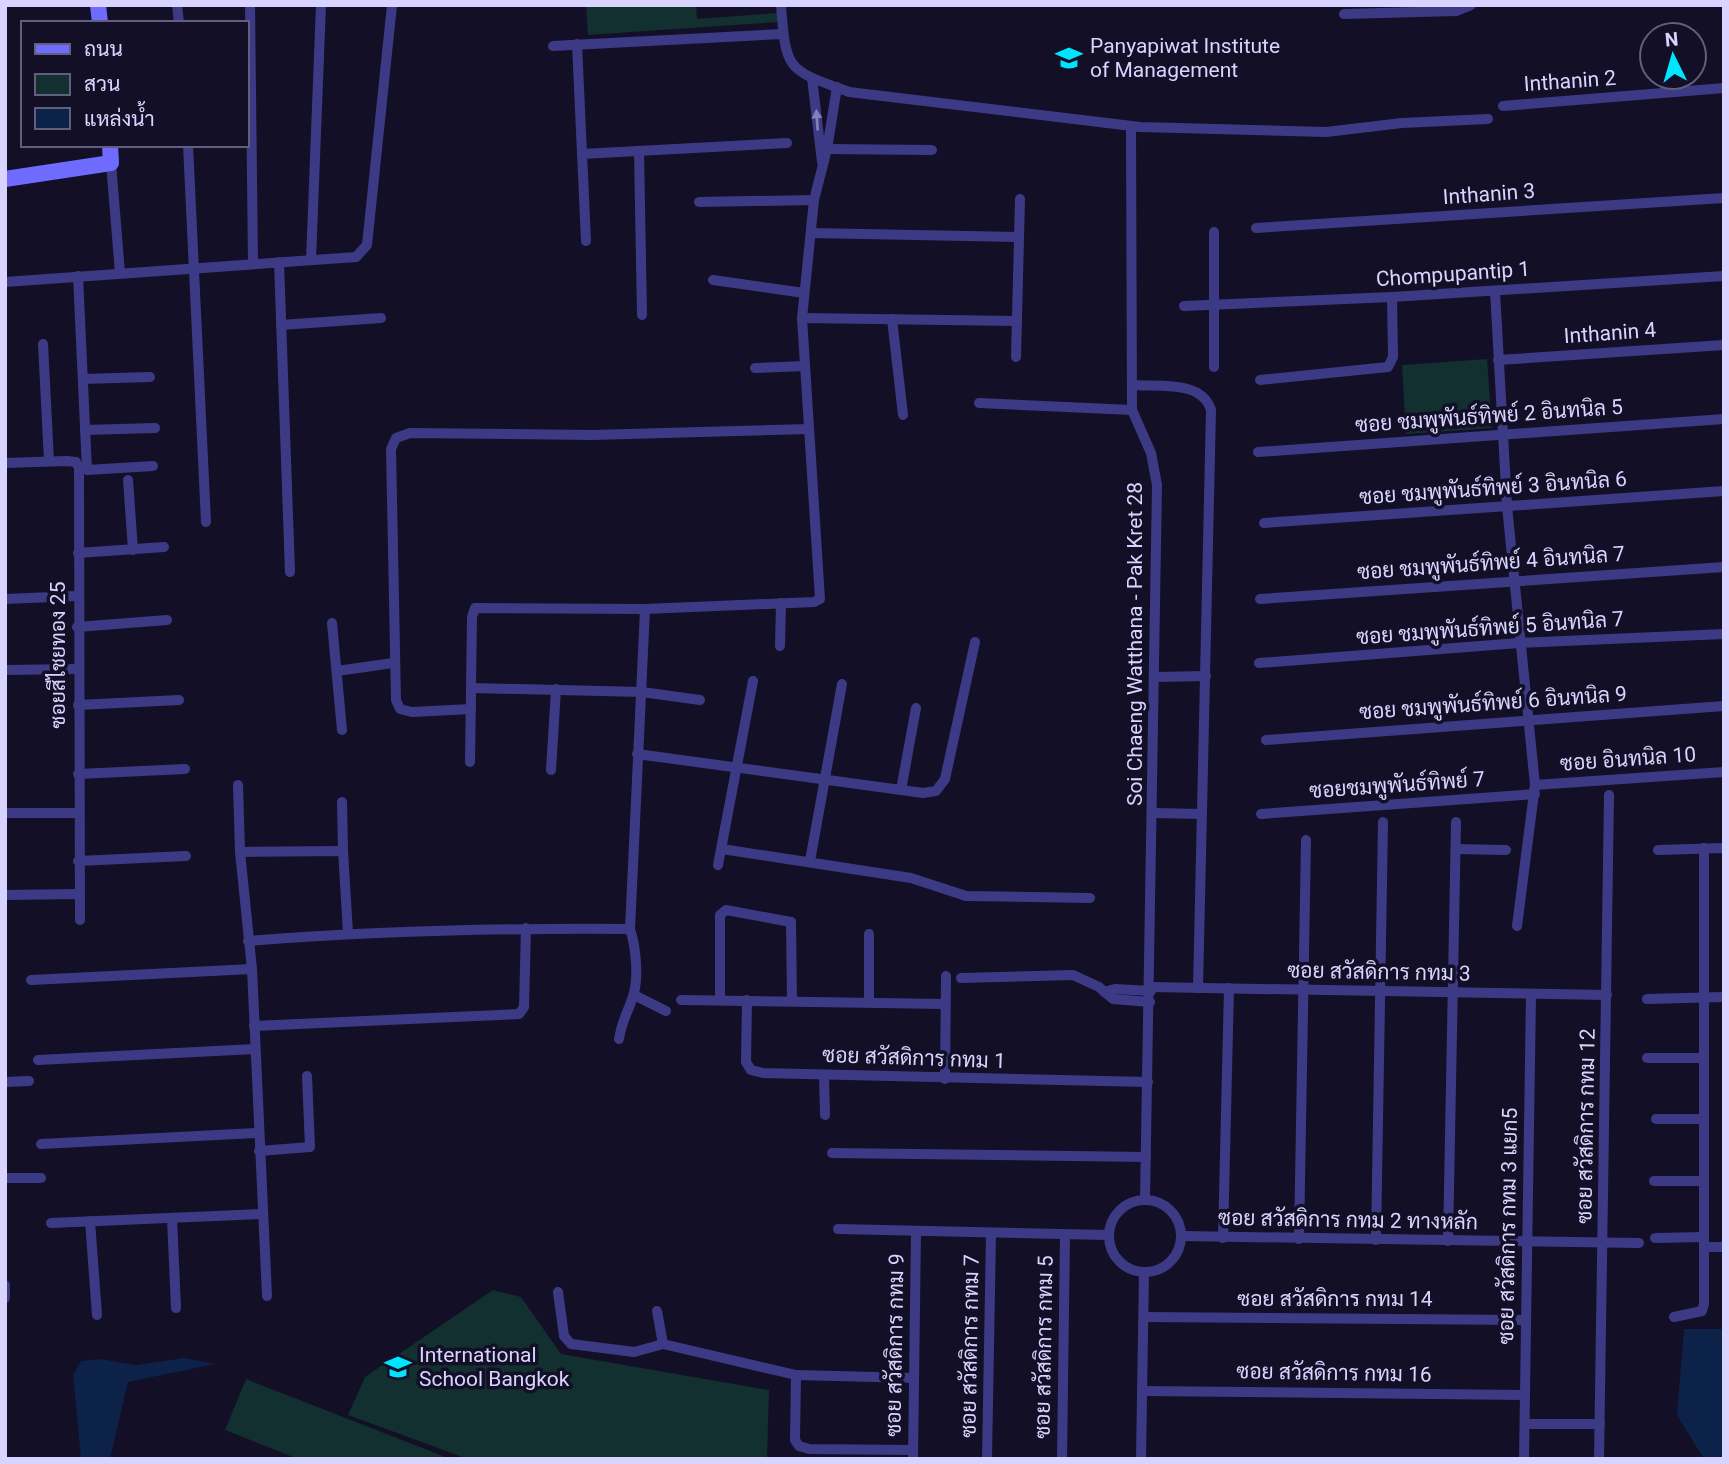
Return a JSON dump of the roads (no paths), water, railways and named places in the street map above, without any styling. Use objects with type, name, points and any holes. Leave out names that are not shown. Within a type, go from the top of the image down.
[{"type":"street","points":[[250,5],[253,263]]},
{"type":"street","points":[[311,260],[321,5]]},
{"type":"street","points":[[5,282],[356,257],[367,245],[392,5]]},
{"type":"street","points":[[781,5],[785,50],[795,68],[812,78],[849,92],[1131,126],[1326,132],[1402,123],[1488,119]]},
{"type":"street","points":[[1344,14],[1455,11],[1471,5]]},
{"type":"street","points":[[553,46],[783,34]]},
{"type":"street","points":[[577,44],[586,241]]},
{"type":"street","points":[[812,78],[822,162]]},
{"type":"street","points":[[470,762],[472,617],[475,608],[645,609],[814,602],[820,598],[802,318],[814,200],[827,149],[837,87]]},
{"type":"street","name":"Inthanin 2","points":[[1503,106],[1724,88]]},
{"type":"street","name":"Soi Chaeng Watthana - Pak Kret 28","points":[[1131,126],[1132,410],[1151,453],[1157,485],[1145,1199]]},
{"type":"street","points":[[582,154],[787,143]]},
{"type":"street","points":[[110,147],[120,273]]},
{"type":"street","points":[[188,147],[206,522]]},
{"type":"street","points":[[827,149],[932,150]]},
{"type":"street","points":[[639,151],[642,315]]},
{"type":"street","points":[[5,179],[111,163]]},
{"type":"street","name":"Inthanin 3","points":[[1256,228],[1724,198]]},
{"type":"street","points":[[1016,358],[1020,199]]},
{"type":"street","points":[[699,202],[814,200]]},
{"type":"street","points":[[1214,232],[1214,367]]},
{"type":"street","points":[[811,233],[1019,237]]},
{"type":"street","points":[[279,262],[290,572]]},
{"type":"street","points":[[78,276],[87,470],[153,466]]},
{"type":"street","name":"Chompupantip 1","points":[[1184,306],[1392,297],[1724,276]]},
{"type":"street","points":[[713,280],[804,293]]},
{"type":"street","points":[[1495,291],[1507,506],[1535,789],[1517,926]]},
{"type":"street","points":[[1260,380],[1388,367],[1393,357],[1392,297]]},
{"type":"street","points":[[281,325],[381,318]]},
{"type":"street","points":[[802,318],[1017,321]]},
{"type":"street","points":[[892,319],[903,415]]},
{"type":"street","points":[[43,344],[49,461]]},
{"type":"street","name":"Inthanin 4","points":[[1498,360],[1724,345]]},
{"type":"street","points":[[755,368],[805,366]]},
{"type":"street","points":[[83,379],[150,377]]},
{"type":"street","points":[[1132,385],[1199,391],[1208,398],[1211,410],[1198,988]]},
{"type":"street","points":[[979,403],[1132,410]]},
{"type":"street","name":"ซอย ชมพูพันธ์ทิพย์ 2 อินทนิล 5","points":[[1258,452],[1724,419]]},
{"type":"street","points":[[85,430],[155,428]]},
{"type":"street","points":[[471,709],[412,712],[400,709],[396,700],[393,663],[391,449],[396,438],[410,433],[593,435],[810,429]]},
{"type":"street","name":"ซอยสีไชยทอง 25","points":[[5,463],[76,462],[79,468],[77,627],[80,920]]},
{"type":"street","points":[[128,480],[133,550]]},
{"type":"street","name":"ซอย ชมพูพันธ์ทิพย์ 3 อินทนิล 6","points":[[1264,523],[1724,491]]},
{"type":"street","points":[[78,553],[164,547]]},
{"type":"street","name":"ซอย ชมพูพันธ์ทิพย์ 4 อินทนิล 7","points":[[1260,599],[1514,579],[1724,567]]},
{"type":"street","points":[[5,599],[77,596]]},
{"type":"street","points":[[780,646],[781,603]]},
{"type":"street","points":[[619,1039],[623,1016],[634,995],[634,942],[630,929],[636,754],[642,692],[645,609]]},
{"type":"street","points":[[77,627],[167,621]]},
{"type":"street","points":[[332,623],[342,730]]},
{"type":"street","name":"ซอย ชมพูพันธ์ทิพย์ 5 อินทนิล 7","points":[[1259,663],[1520,643],[1724,634]]},
{"type":"street","points":[[636,754],[923,793],[936,791],[942,786],[975,642]]},
{"type":"street","points":[[337,671],[393,663]]},
{"type":"street","points":[[5,670],[78,669]]},
{"type":"street","points":[[1155,677],[1206,676]]},
{"type":"street","points":[[718,864],[739,768],[753,681]]},
{"type":"street","points":[[810,861],[842,684]]},
{"type":"street","points":[[472,688],[642,692],[700,700]]},
{"type":"street","points":[[551,770],[556,689]]},
{"type":"street","points":[[78,705],[179,700]]},
{"type":"street","name":"ซอย ชมพูพันธ์ทิพย์ 6 อินทนิล 9","points":[[1266,740],[1724,706]]},
{"type":"street","points":[[901,790],[916,708]]},
{"type":"street","points":[[78,774],[185,769]]},
{"type":"street","name":"ซอย อินทนิล 10","points":[[1535,789],[1724,772]]},
{"type":"street","points":[[238,785],[240,852],[252,969],[267,1296]]},
{"type":"street","name":"ซอยชมพูพันธ์ทิพย์ 7","points":[[1261,814],[1535,789]]},
{"type":"street","name":"ซอย สวัสดิการ กทม 12","points":[[1599,1459],[1609,795]]},
{"type":"street","points":[[342,802],[348,933]]},
{"type":"street","points":[[5,813],[78,813]]},
{"type":"street","points":[[1153,813],[1202,814]]},
{"type":"street","points":[[1376,1240],[1383,822]]},
{"type":"street","points":[[1448,1241],[1455,992],[1456,822]]},
{"type":"street","points":[[1299,1239],[1306,840]]},
{"type":"street","points":[[1674,1317],[1702,1311],[1704,848]]},
{"type":"street","points":[[1658,850],[1724,848]]},
{"type":"street","points":[[722,849],[921,880],[966,896],[1090,898]]},
{"type":"street","points":[[1456,849],[1506,850]]},
{"type":"street","points":[[240,852],[343,851]]},
{"type":"street","points":[[78,861],[186,856]]},
{"type":"street","points":[[5,895],[78,894]]},
{"type":"street","points":[[720,1000],[720,915],[726,910],[791,922],[792,1001]]},
{"type":"street","points":[[248,941],[348,933],[526,928],[630,929]]},
{"type":"street","points":[[254,1026],[519,1014],[524,1007],[526,928]]},
{"type":"street","points":[[869,934],[869,1002]]},
{"type":"street","points":[[32,980],[252,969]]},
{"type":"street","name":"ซอย สวัสดิการ กทม 3","points":[[961,978],[1073,975],[1113,999],[1198,988],[1607,995]]},
{"type":"street","points":[[945,1079],[946,976]]},
{"type":"street","points":[[1223,1238],[1229,988]]},
{"type":"street","name":"ซอย สวัสดิการ กทม 3 แยก5","points":[[1524,1459],[1531,994]]},
{"type":"street","points":[[634,995],[666,1011]]},
{"type":"street","points":[[1647,999],[1724,997]]},
{"type":"street","points":[[681,1000],[945,1004]]},
{"type":"street","name":"ซอย สวัสดิการ กทม 1","points":[[747,1000],[746,1062],[751,1070],[945,1079],[1148,1082]]},
{"type":"street","points":[[38,1060],[255,1049]]},
{"type":"street","points":[[1647,1058],[1703,1058]]},
{"type":"street","points":[[824,1075],[825,1115]]},
{"type":"street","points":[[259,1151],[310,1147],[307,1076]]},
{"type":"street","points":[[5,1082],[29,1081]]},
{"type":"street","points":[[1656,1118],[1703,1119]]},
{"type":"street","points":[[41,1143],[258,1133]]},
{"type":"street","points":[[832,1153],[1146,1157]]},
{"type":"street","points":[[5,1178],[41,1178]]},
{"type":"street","points":[[1654,1181],[1704,1181]]},
{"type":"street","points":[[1145,1199],[1159,1202],[1171,1210],[1179,1222],[1182,1236],[1179,1250],[1171,1262],[1158,1270],[1144,1272],[1130,1269],[1119,1261],[1111,1249],[1108,1236],[1111,1222],[1119,1210],[1131,1202],[1145,1199]]},
{"type":"street","points":[[51,1223],[262,1214]]},
{"type":"street","points":[[172,1218],[176,1308]]},
{"type":"street","points":[[89,1221],[97,1315]]},
{"type":"street","points":[[838,1229],[1108,1236]]},
{"type":"street","name":"ซอย สวัสดิการ กทม 9","points":[[913,1454],[916,1231]]},
{"type":"street","name":"ซอย สวัสดิการ กทม 7","points":[[987,1459],[991,1234]]},
{"type":"street","name":"ซอย สวัสดิการ กทม 5","points":[[1062,1459],[1065,1236]]},
{"type":"street","name":"ซอย สวัสดิการ กทม 2 ทางหลัก","points":[[1182,1236],[1639,1242]]},
{"type":"street","points":[[1655,1238],[1704,1242],[1724,1247]]},
{"type":"street","points":[[1141,1459],[1144,1272]]},
{"type":"street","points":[[5,1285],[5,1297]]},
{"type":"street","points":[[558,1292],[564,1336],[571,1344],[634,1352],[663,1344],[796,1375],[914,1378]]},
{"type":"street","points":[[657,1311],[663,1344]]},
{"type":"street","name":"ซอย สวัสดิการ กทม 14","points":[[1144,1317],[1526,1320]]},
{"type":"street","points":[[796,1375],[795,1440],[799,1446],[809,1449],[913,1454]]},
{"type":"street","name":"ซอย สวัสดิการ กทม 16","points":[[1142,1391],[1525,1395]]},
{"type":"street","points":[[1525,1424],[1600,1424]]},
{"type":"water","points":[[1684,1329],[1724,1329],[1724,1459],[1704,1459],[1677,1415]]},
{"type":"water","points":[[184,1358],[216,1364],[128,1382],[110,1459],[81,1459],[73,1375],[81,1361],[101,1359],[136,1365]]},
{"type":"place","name":"Panyapiwat Institute of Management","points":[[1069,58]]},
{"type":"place","name":"International School Bangkok","points":[[398,1367]]}]
